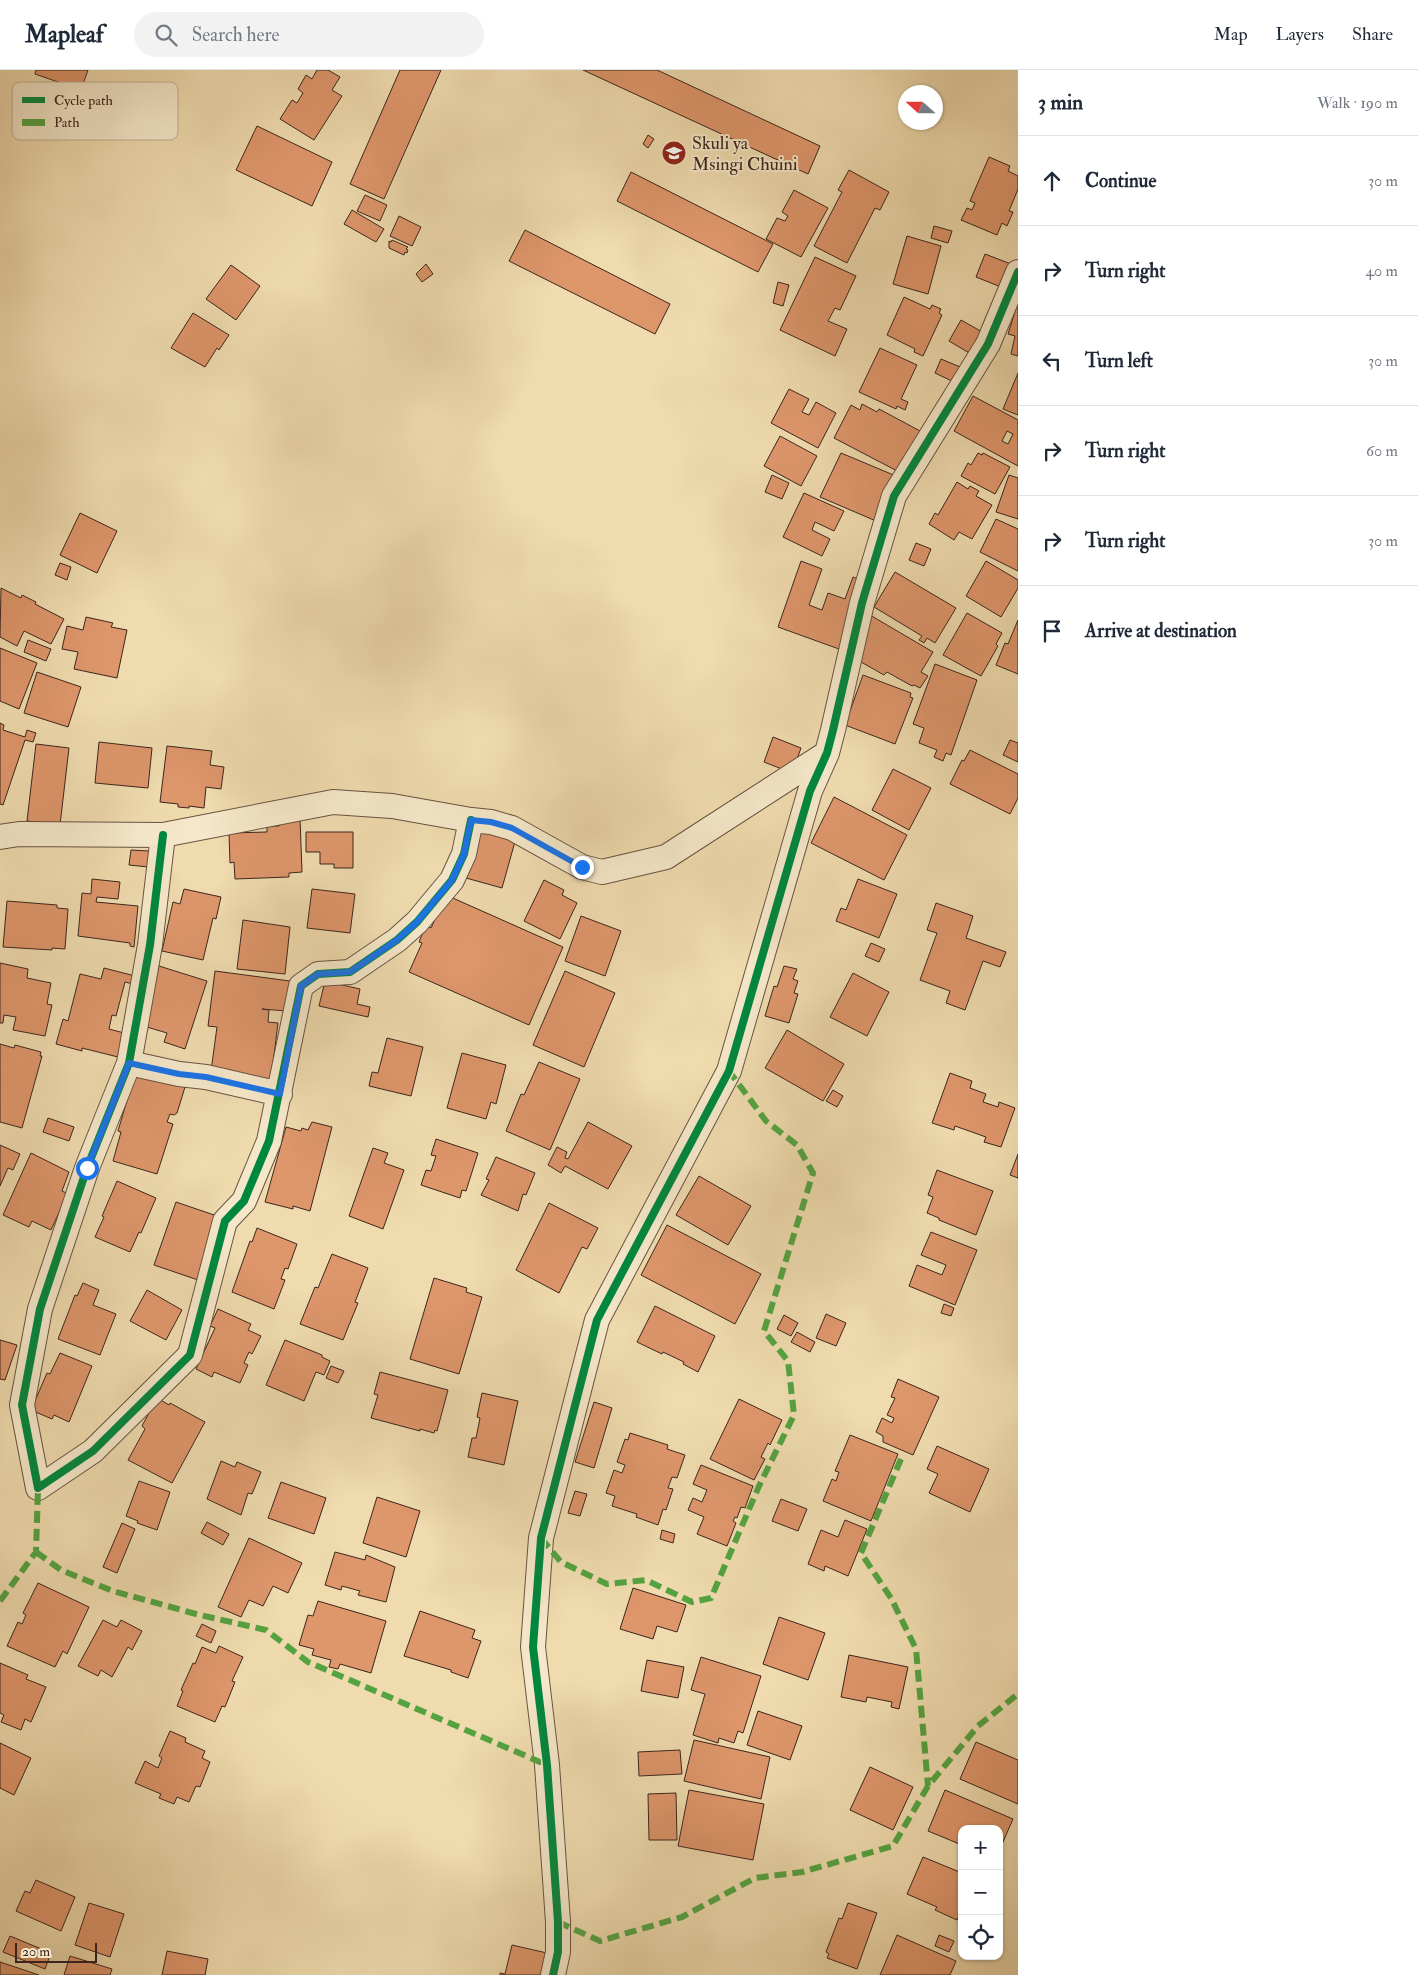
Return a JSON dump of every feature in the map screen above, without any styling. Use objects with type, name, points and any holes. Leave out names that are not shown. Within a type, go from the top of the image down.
[{"type":"street","points":[[553,1975],[558,1952],[558,1922],[547,1765],[533,1647],[541,1538],[597,1320],[729,1071],[810,791],[826,754],[833,730],[862,603],[894,496],[988,344],[1018,272]]},
{"type":"street","points":[[0,838],[19,834],[163,835],[332,802],[392,806],[491,822],[512,828],[582,867],[602,872],[666,857],[826,754]]},
{"type":"street","points":[[163,835],[150,945],[129,1063],[87,1168],[40,1309],[22,1405],[38,1488],[93,1451],[190,1355],[225,1221],[244,1201],[269,1141],[301,986],[318,974],[350,972],[397,940],[417,922],[452,880],[464,854],[471,820]]},
{"type":"street","points":[[129,1063],[179,1074],[206,1077],[280,1094]]},
{"type":"building","points":[[36,70],[88,70],[84,82],[58,82],[35,74]]},
{"type":"building","points":[[317,70],[328,70],[340,77],[332,90],[342,96],[314,140],[280,119],[292,100],[297,103],[303,93],[298,89],[306,75],[312,79]]},
{"type":"building","points":[[400,70],[441,70],[384,199],[350,184]]},
{"type":"building","points":[[583,70],[657,70],[820,146],[808,174]]},
{"type":"building","points":[[257,126],[332,162],[312,206],[236,170]]},
{"type":"building","points":[[648,135],[654,139],[648,148],[643,144]]},
{"type":"building","points":[[989,157],[1010,166],[1008,171],[1018,176],[1018,189],[1009,211],[1013,212],[1007,226],[1002,223],[997,235],[961,220],[967,208],[972,210],[975,203],[970,201]]},
{"type":"building","points":[[849,170],[889,192],[880,210],[875,208],[847,263],[814,246],[842,192],[838,190]]},
{"type":"building","points":[[631,172],[773,244],[758,272],[617,201]]},
{"type":"building","points":[[794,190],[828,208],[801,257],[766,239],[777,218],[785,221],[788,216],[782,212]]},
{"type":"building","points":[[365,195],[387,205],[380,221],[357,211]]},
{"type":"building","points":[[352,210],[384,229],[376,242],[344,224]]},
{"type":"building","points":[[399,216],[421,227],[412,246],[390,236]]},
{"type":"building","points":[[934,226],[952,231],[948,243],[931,238]]},
{"type":"building","points":[[525,230],[670,304],[655,334],[509,261]]},
{"type":"building","points":[[907,236],[941,246],[928,294],[893,284]]},
{"type":"building","points":[[392,240],[408,247],[406,249],[408,250],[407,253],[405,252],[404,255],[389,248],[389,241],[391,242]]},
{"type":"building","points":[[985,254],[1011,264],[1001,287],[976,277]]},
{"type":"building","points":[[815,257],[856,276],[840,310],[835,308],[828,321],[847,329],[835,356],[780,330]]},
{"type":"building","points":[[426,264],[433,274],[422,282],[416,274]]},
{"type":"building","points":[[231,265],[260,286],[236,320],[206,299]]},
{"type":"building","points":[[778,282],[789,285],[783,306],[773,303]]},
{"type":"building","points":[[904,297],[930,309],[932,305],[941,309],[939,313],[942,315],[923,356],[914,352],[915,349],[887,335]]},
{"type":"building","points":[[1017,305],[1018,356],[1011,354],[1015,336],[1008,334]]},
{"type":"building","points":[[193,313],[229,335],[219,350],[217,348],[205,367],[171,348]]},
{"type":"building","points":[[961,320],[984,333],[971,354],[949,341]]},
{"type":"building","points":[[880,348],[917,365],[901,399],[908,402],[905,410],[897,406],[896,409],[859,392]]},
{"type":"building","points":[[941,359],[965,369],[958,384],[935,373]]},
{"type":"building","points":[[1018,373],[1018,415],[1003,409]]},
{"type":"building","points":[[789,389],[809,399],[802,412],[809,415],[816,402],[836,413],[818,448],[771,423]]},
{"type":"building","points":[[973,396],[1018,420],[1018,466],[954,431]],"holes":[[[1007,431],[1013,434],[1008,444],[1002,441]]]},
{"type":"building","points":[[862,404],[877,412],[879,409],[922,432],[901,473],[834,438],[851,405],[860,410]]},
{"type":"building","points":[[780,436],[817,456],[801,486],[764,466]]},
{"type":"building","points":[[841,453],[896,476],[876,521],[820,497]]},
{"type":"building","points":[[978,453],[982,455],[983,453],[1010,467],[995,494],[961,476],[968,463],[971,465]]},
{"type":"building","points":[[772,475],[789,483],[782,499],[765,492]]},
{"type":"building","points":[[1009,475],[1018,478],[1018,519],[996,512]]},
{"type":"building","points":[[957,482],[968,489],[970,486],[979,491],[976,496],[992,505],[972,539],[959,532],[954,540],[929,524],[935,513],[938,515]]},
{"type":"building","points":[[804,493],[844,511],[834,531],[815,522],[812,530],[830,539],[822,556],[783,537]]},
{"type":"building","points":[[80,513],[117,531],[97,573],[60,555]]},
{"type":"building","points":[[996,519],[1018,529],[1018,571],[980,552]]},
{"type":"building","points":[[916,543],[931,549],[924,566],[909,560]]},
{"type":"building","points":[[801,561],[822,569],[809,605],[822,610],[828,593],[845,599],[853,577],[863,581],[839,649],[778,627]]},
{"type":"building","points":[[986,561],[1018,580],[1018,588],[1001,617],[966,596]]},
{"type":"building","points":[[60,563],[71,567],[67,580],[55,575]]},
{"type":"building","points":[[895,572],[956,608],[935,643],[927,638],[924,643],[919,640],[922,636],[874,607]]},
{"type":"building","points":[[1,588],[21,598],[22,595],[64,619],[51,644],[24,631],[17,646],[0,637]]},
{"type":"building","points":[[967,613],[1002,633],[996,644],[998,646],[981,676],[943,655]]},
{"type":"building","points":[[870,615],[933,652],[921,672],[928,676],[920,688],[912,686],[887,672],[884,675],[854,658]]},
{"type":"building","points":[[86,617],[113,623],[111,627],[127,630],[117,678],[74,669],[78,652],[62,649],[67,626],[83,630]]},
{"type":"building","points":[[1018,620],[1018,674],[996,665],[1005,643],[1008,644]]},
{"type":"building","points":[[28,640],[51,649],[46,661],[24,652]]},
{"type":"building","points":[[0,648],[37,663],[19,709],[0,701]]},
{"type":"building","points":[[935,664],[977,680],[951,755],[946,753],[943,761],[934,757],[937,750],[919,743],[924,728],[913,724]]},
{"type":"building","points":[[37,672],[81,687],[68,727],[24,713]]},
{"type":"building","points":[[863,675],[911,693],[910,697],[913,698],[895,744],[845,725]]},
{"type":"building","points":[[0,723],[4,725],[3,730],[25,737],[27,730],[36,733],[33,742],[25,740],[3,805],[0,804]]},
{"type":"building","points":[[773,737],[801,748],[792,773],[764,762]]},
{"type":"building","points":[[1010,740],[1018,743],[1018,762],[1003,755]]},
{"type":"building","points":[[99,742],[152,748],[148,788],[95,783]]},
{"type":"building","points":[[36,744],[69,748],[60,825],[27,821]]},
{"type":"building","points":[[167,746],[212,751],[210,765],[224,767],[221,789],[206,787],[204,808],[178,807],[178,804],[160,802]]},
{"type":"building","points":[[970,750],[1018,774],[1018,798],[1010,814],[950,784],[962,760],[964,761]]},
{"type":"building","points":[[893,769],[931,788],[909,830],[872,810]]},
{"type":"building","points":[[834,797],[907,835],[884,880],[811,843]]},
{"type":"building","points":[[279,818],[300,818],[302,872],[289,873],[289,877],[235,879],[234,862],[230,863],[229,833],[267,832],[267,826],[279,826]]},
{"type":"building","points":[[480,828],[516,838],[502,888],[466,878]]},
{"type":"building","points":[[306,832],[353,832],[353,868],[334,868],[334,864],[320,864],[320,852],[306,852]]},
{"type":"building","points":[[131,850],[149,851],[148,867],[129,865]]},
{"type":"building","points":[[92,879],[120,882],[118,899],[97,897],[96,902],[138,906],[134,947],[130,946],[130,943],[78,936],[82,893],[91,894]]},
{"type":"building","points":[[858,879],[897,894],[879,938],[836,921],[841,908],[846,910]]},
{"type":"building","points":[[544,880],[564,890],[562,895],[577,903],[560,939],[524,921]]},
{"type":"building","points":[[184,889],[221,897],[216,919],[213,918],[203,960],[162,951],[173,902],[180,904]]},
{"type":"building","points":[[312,889],[355,894],[350,933],[307,928]]},
{"type":"building","points":[[446,895],[563,947],[529,1025],[409,972],[422,943],[419,942],[426,925],[431,928]]},
{"type":"building","points":[[7,901],[57,905],[57,908],[68,909],[65,949],[3,947]]},
{"type":"building","points":[[936,903],[973,916],[966,938],[1006,952],[1000,967],[983,961],[965,1010],[946,1003],[950,991],[920,980],[937,933],[927,930]]},
{"type":"building","points":[[581,916],[621,931],[605,976],[565,961]]},
{"type":"building","points":[[243,920],[290,927],[285,974],[237,969]]},
{"type":"building","points":[[871,943],[885,949],[879,962],[865,956]]},
{"type":"building","points":[[0,963],[28,969],[27,978],[51,983],[47,1004],[52,1005],[45,1036],[13,1030],[16,1017],[4,1015],[3,1023],[0,1023]]},
{"type":"building","points":[[159,966],[207,981],[185,1049],[164,1042],[167,1033],[140,1025]]},
{"type":"building","points":[[784,966],[797,969],[793,979],[798,981],[794,993],[798,994],[789,1023],[765,1016],[774,986],[777,987]]},
{"type":"building","points":[[104,968],[139,977],[137,985],[125,982],[116,1016],[112,1015],[109,1029],[124,1033],[118,1057],[82,1048],[82,1051],[56,1044],[63,1019],[68,1021],[80,974],[101,979]]},
{"type":"building","points":[[215,971],[290,981],[286,1011],[262,1009],[269,1010],[268,1022],[278,1023],[271,1079],[211,1071],[217,1027],[208,1026]]},
{"type":"building","points":[[565,971],[615,993],[584,1067],[533,1045]]},
{"type":"building","points":[[853,973],[889,992],[867,1036],[830,1017]]},
{"type":"building","points":[[325,981],[360,989],[357,1004],[370,1007],[368,1017],[319,1006]]},
{"type":"building","points":[[787,1030],[844,1064],[823,1101],[765,1068]]},
{"type":"building","points":[[387,1038],[423,1047],[411,1096],[369,1086],[372,1072],[378,1073]]},
{"type":"building","points":[[0,1044],[14,1048],[15,1045],[41,1052],[40,1056],[42,1056],[22,1128],[0,1122]]},
{"type":"building","points":[[462,1053],[506,1065],[496,1104],[491,1102],[486,1119],[447,1108]]},
{"type":"building","points":[[539,1062],[580,1079],[550,1150],[506,1131],[521,1094],[524,1095]]},
{"type":"building","points":[[135,1073],[185,1087],[177,1113],[174,1115],[170,1114],[167,1122],[173,1124],[157,1174],[113,1161],[121,1132],[118,1131]]},
{"type":"building","points":[[950,1073],[972,1081],[970,1088],[986,1094],[983,1102],[998,1107],[999,1102],[1015,1108],[1001,1147],[984,1142],[986,1137],[955,1126],[954,1130],[932,1123]]},
{"type":"building","points":[[833,1090],[843,1096],[837,1107],[826,1101]]},
{"type":"building","points":[[48,1118],[74,1127],[69,1141],[43,1132]]},
{"type":"building","points":[[312,1122],[332,1127],[310,1211],[293,1206],[293,1209],[265,1202],[286,1127],[301,1131],[302,1128],[308,1130]]},
{"type":"building","points":[[588,1122],[632,1146],[608,1189],[565,1166],[561,1173],[548,1165],[557,1147],[567,1152],[565,1158],[568,1159]]},
{"type":"building","points":[[436,1139],[478,1153],[466,1191],[462,1190],[460,1198],[421,1185],[426,1170],[431,1171],[436,1156],[431,1155]]},
{"type":"building","points":[[0,1145],[20,1154],[13,1170],[8,1168],[0,1186]]},
{"type":"building","points":[[373,1148],[388,1153],[384,1163],[404,1170],[383,1229],[349,1216]]},
{"type":"building","points":[[31,1153],[69,1172],[62,1191],[72,1196],[67,1208],[62,1206],[51,1230],[32,1221],[29,1227],[3,1215]]},
{"type":"building","points":[[1018,1154],[1018,1178],[1010,1175]]},
{"type":"building","points":[[496,1157],[535,1173],[526,1195],[523,1194],[518,1211],[481,1195],[489,1180],[486,1179]]},
{"type":"building","points":[[937,1170],[993,1191],[976,1235],[927,1213],[933,1197],[928,1195]]},
{"type":"building","points":[[699,1176],[751,1206],[728,1245],[676,1215]]},
{"type":"building","points":[[117,1181],[156,1198],[141,1233],[139,1232],[130,1252],[95,1237]]},
{"type":"building","points":[[176,1202],[220,1217],[198,1280],[154,1265]]},
{"type":"building","points":[[549,1203],[598,1228],[587,1249],[582,1247],[559,1293],[516,1270]]},
{"type":"building","points":[[667,1225],[761,1274],[735,1324],[641,1275]]},
{"type":"building","points":[[257,1228],[297,1244],[288,1269],[285,1268],[281,1279],[285,1280],[274,1309],[232,1292],[250,1241],[252,1242]]},
{"type":"building","points":[[931,1232],[977,1250],[955,1305],[909,1286],[917,1265],[942,1275],[946,1265],[921,1255]]},
{"type":"building","points":[[332,1254],[368,1268],[355,1302],[358,1303],[343,1340],[300,1324],[315,1287],[318,1288]]},
{"type":"building","points":[[434,1278],[467,1288],[466,1292],[482,1297],[459,1374],[410,1359]]},
{"type":"building","points":[[83,1283],[99,1290],[93,1305],[116,1314],[100,1355],[58,1339],[75,1295],[77,1296]]},
{"type":"building","points":[[147,1290],[182,1310],[166,1340],[130,1321]]},
{"type":"building","points":[[944,1304],[954,1308],[951,1316],[941,1313]]},
{"type":"building","points":[[655,1306],[715,1336],[698,1372],[683,1364],[684,1362],[637,1342]]},
{"type":"building","points":[[218,1309],[251,1324],[248,1330],[261,1336],[252,1354],[249,1352],[244,1363],[248,1365],[240,1383],[214,1372],[212,1377],[196,1369],[215,1328],[210,1326]]},
{"type":"building","points":[[826,1314],[846,1323],[836,1346],[816,1338]]},
{"type":"building","points":[[784,1315],[798,1323],[791,1336],[777,1329]]},
{"type":"building","points":[[797,1332],[815,1342],[810,1352],[791,1342]]},
{"type":"building","points":[[0,1340],[17,1345],[5,1380],[0,1379]]},
{"type":"building","points":[[285,1340],[322,1355],[322,1357],[330,1361],[324,1375],[316,1372],[304,1401],[266,1385]]},
{"type":"building","points":[[60,1353],[92,1366],[69,1422],[54,1415],[52,1419],[31,1410],[47,1373],[50,1374]]},
{"type":"building","points":[[331,1366],[344,1371],[338,1383],[326,1378]]},
{"type":"building","points":[[380,1372],[448,1390],[437,1431],[435,1430],[434,1433],[420,1429],[420,1431],[371,1418],[378,1395],[374,1394]]},
{"type":"building","points":[[898,1379],[939,1397],[913,1455],[883,1442],[883,1436],[876,1432],[882,1418],[892,1423],[894,1418],[887,1415],[895,1398],[891,1397]]},
{"type":"building","points":[[482,1393],[518,1401],[504,1465],[468,1457],[472,1438],[476,1438],[480,1418],[477,1417]]},
{"type":"building","points":[[159,1399],[205,1422],[172,1483],[128,1460],[145,1429],[142,1426],[154,1403]]},
{"type":"building","points":[[739,1399],[782,1420],[770,1445],[768,1443],[761,1457],[765,1459],[754,1480],[710,1459]]},
{"type":"building","points":[[594,1402],[612,1408],[594,1468],[575,1462]]},
{"type":"building","points":[[630,1433],[668,1445],[667,1449],[685,1455],[677,1478],[672,1477],[668,1488],[673,1489],[666,1510],[663,1509],[658,1525],[636,1517],[637,1514],[612,1506],[615,1496],[606,1493],[614,1470],[622,1473],[625,1465],[617,1462],[625,1439],[628,1440]]},
{"type":"building","points":[[850,1435],[898,1454],[871,1521],[823,1501],[832,1479],[836,1481],[839,1472],[835,1471]]},
{"type":"building","points":[[937,1446],[989,1469],[970,1512],[929,1493],[938,1474],[927,1469]]},
{"type":"building","points":[[221,1461],[235,1467],[237,1462],[261,1472],[252,1494],[248,1493],[241,1515],[207,1499]]},
{"type":"building","points":[[701,1465],[753,1486],[745,1508],[741,1507],[737,1518],[735,1517],[733,1521],[736,1523],[727,1546],[697,1534],[704,1517],[688,1510],[693,1498],[702,1502],[707,1490],[693,1484]]},
{"type":"building","points":[[139,1481],[170,1492],[157,1530],[137,1523],[138,1521],[126,1516]]},
{"type":"building","points":[[281,1482],[326,1498],[314,1534],[268,1518]]},
{"type":"building","points":[[575,1491],[587,1494],[580,1516],[568,1513]]},
{"type":"building","points":[[377,1497],[420,1511],[406,1557],[363,1543]]},
{"type":"building","points":[[781,1499],[807,1509],[798,1531],[772,1521]]},
{"type":"building","points":[[845,1520],[867,1529],[848,1576],[825,1566],[824,1571],[808,1564],[821,1530],[838,1537]]},
{"type":"building","points":[[207,1522],[229,1534],[223,1545],[201,1533]]},
{"type":"building","points":[[122,1523],[135,1529],[117,1573],[103,1567]]},
{"type":"building","points":[[662,1530],[675,1534],[673,1543],[660,1539]]},
{"type":"building","points":[[249,1538],[302,1563],[288,1593],[273,1586],[263,1606],[249,1600],[241,1617],[218,1607]]},
{"type":"building","points":[[335,1552],[365,1560],[366,1555],[395,1567],[386,1602],[358,1595],[360,1591],[342,1586],[341,1590],[325,1585]]},
{"type":"building","points":[[38,1583],[89,1607],[67,1654],[63,1651],[55,1667],[7,1646],[18,1622],[22,1624],[26,1615],[23,1613]]},
{"type":"building","points":[[633,1588],[686,1605],[677,1632],[657,1626],[653,1639],[620,1629]]},
{"type":"building","points":[[318,1601],[386,1621],[371,1673],[340,1664],[338,1669],[329,1667],[331,1660],[312,1655],[314,1649],[299,1645],[308,1615],[313,1616]]},
{"type":"building","points":[[420,1611],[475,1630],[472,1638],[481,1641],[468,1678],[451,1672],[451,1670],[404,1656]]},
{"type":"building","points":[[779,1617],[825,1633],[808,1680],[763,1664]]},
{"type":"building","points":[[103,1620],[117,1627],[121,1620],[142,1631],[132,1650],[128,1647],[112,1677],[101,1670],[98,1676],[78,1666]]},
{"type":"building","points":[[202,1624],[216,1631],[211,1643],[196,1636]]},
{"type":"building","points":[[219,1646],[243,1657],[232,1681],[235,1682],[225,1707],[222,1706],[215,1722],[177,1706],[183,1691],[181,1690],[202,1647],[216,1653]]},
{"type":"building","points":[[849,1655],[908,1667],[899,1709],[891,1707],[892,1702],[867,1697],[866,1702],[841,1697]]},
{"type":"building","points":[[701,1657],[761,1676],[743,1733],[738,1731],[734,1743],[719,1738],[718,1743],[693,1735],[705,1694],[691,1690]]},
{"type":"building","points":[[647,1660],[684,1667],[678,1698],[641,1691]]},
{"type":"building","points":[[0,1663],[28,1675],[26,1679],[46,1687],[31,1722],[25,1719],[21,1730],[1,1722],[4,1715],[0,1713]]},
{"type":"building","points":[[758,1711],[802,1726],[790,1760],[747,1745]]},
{"type":"building","points":[[170,1731],[186,1738],[185,1742],[205,1751],[202,1758],[210,1762],[200,1787],[196,1786],[189,1802],[177,1797],[174,1804],[159,1798],[161,1794],[135,1783],[145,1761],[158,1768],[162,1758],[159,1756]]},
{"type":"building","points":[[694,1740],[770,1757],[761,1799],[684,1781]]},
{"type":"building","points":[[976,1742],[1018,1760],[1018,1804],[960,1779]]},
{"type":"building","points":[[0,1743],[31,1758],[14,1795],[0,1788]]},
{"type":"building","points":[[680,1750],[682,1774],[639,1776],[638,1752]]},
{"type":"building","points":[[870,1767],[913,1787],[893,1830],[850,1810]]},
{"type":"building","points":[[689,1790],[764,1804],[753,1860],[678,1846]]},
{"type":"building","points":[[945,1790],[1013,1819],[1003,1842],[1003,1825],[958,1825],[958,1843],[928,1831]]},
{"type":"building","points":[[676,1793],[677,1840],[649,1840],[648,1794]]},
{"type":"building","points":[[923,1857],[958,1871],[958,1918],[957,1920],[935,1910],[937,1907],[907,1894]]},
{"type":"building","points":[[36,1880],[75,1897],[61,1931],[16,1911],[25,1891],[30,1893]]},
{"type":"building","points":[[89,1903],[124,1914],[110,1957],[75,1945]]},
{"type":"building","points":[[848,1903],[877,1913],[857,1969],[827,1958],[829,1954],[826,1952],[839,1918],[842,1919]]},
{"type":"building","points":[[897,1935],[956,1961],[950,1975],[880,1975]]},
{"type":"building","points":[[939,1935],[954,1941],[949,1952],[935,1946]]},
{"type":"building","points":[[10,1936],[51,1953],[45,1969],[3,1952]]},
{"type":"building","points":[[512,1945],[547,1953],[541,1975],[500,1975],[500,1973],[505,1974]]},
{"type":"building","points":[[167,1951],[208,1959],[205,1975],[162,1975]]},
{"type":"building","points":[[70,1956],[112,1969],[110,1975],[64,1975]]},
{"type":"building","points":[[0,1962],[39,1975],[0,1975]]},
{"type":"marked path","points":[[541,1538],[561,1562],[607,1584],[646,1580],[692,1602],[711,1598],[759,1486],[794,1415],[788,1361],[764,1331],[813,1173],[797,1145],[766,1121],[729,1071]]},
{"type":"marked path","points":[[901,1459],[861,1553],[891,1598],[916,1649],[928,1786]]},
{"type":"marked path","points":[[0,1601],[36,1552],[38,1488]]},
{"type":"marked path","points":[[36,1552],[61,1570],[113,1591],[196,1614],[266,1630],[308,1662],[547,1765]]},
{"type":"marked path","points":[[558,1922],[600,1941],[682,1917],[755,1878],[802,1872],[893,1846],[928,1786],[978,1726],[1018,1694]]},
{"type":"cycle path","points":[[553,1975],[558,1952],[558,1922],[547,1765],[533,1647],[541,1538],[597,1320],[729,1071],[810,791],[827,753],[862,603],[894,496],[988,344],[1018,272]]},
{"type":"cycle path","points":[[163,835],[150,945],[129,1063],[87,1168],[40,1309],[22,1405],[38,1488],[93,1451],[190,1355],[225,1221],[244,1201],[269,1141],[301,986],[318,974],[350,972],[397,940],[417,922],[452,880],[464,854],[471,820]]},
{"type":"place","name":"Skuli ya Msingi Chuini","points":[[674,153]]},
{"type":"route","points":[[87,1168],[129,1063],[179,1074],[206,1077],[280,1094],[301,986],[318,974],[350,972],[397,940],[417,922],[452,880],[464,854],[471,820],[491,822],[512,828],[582,867]]}]
